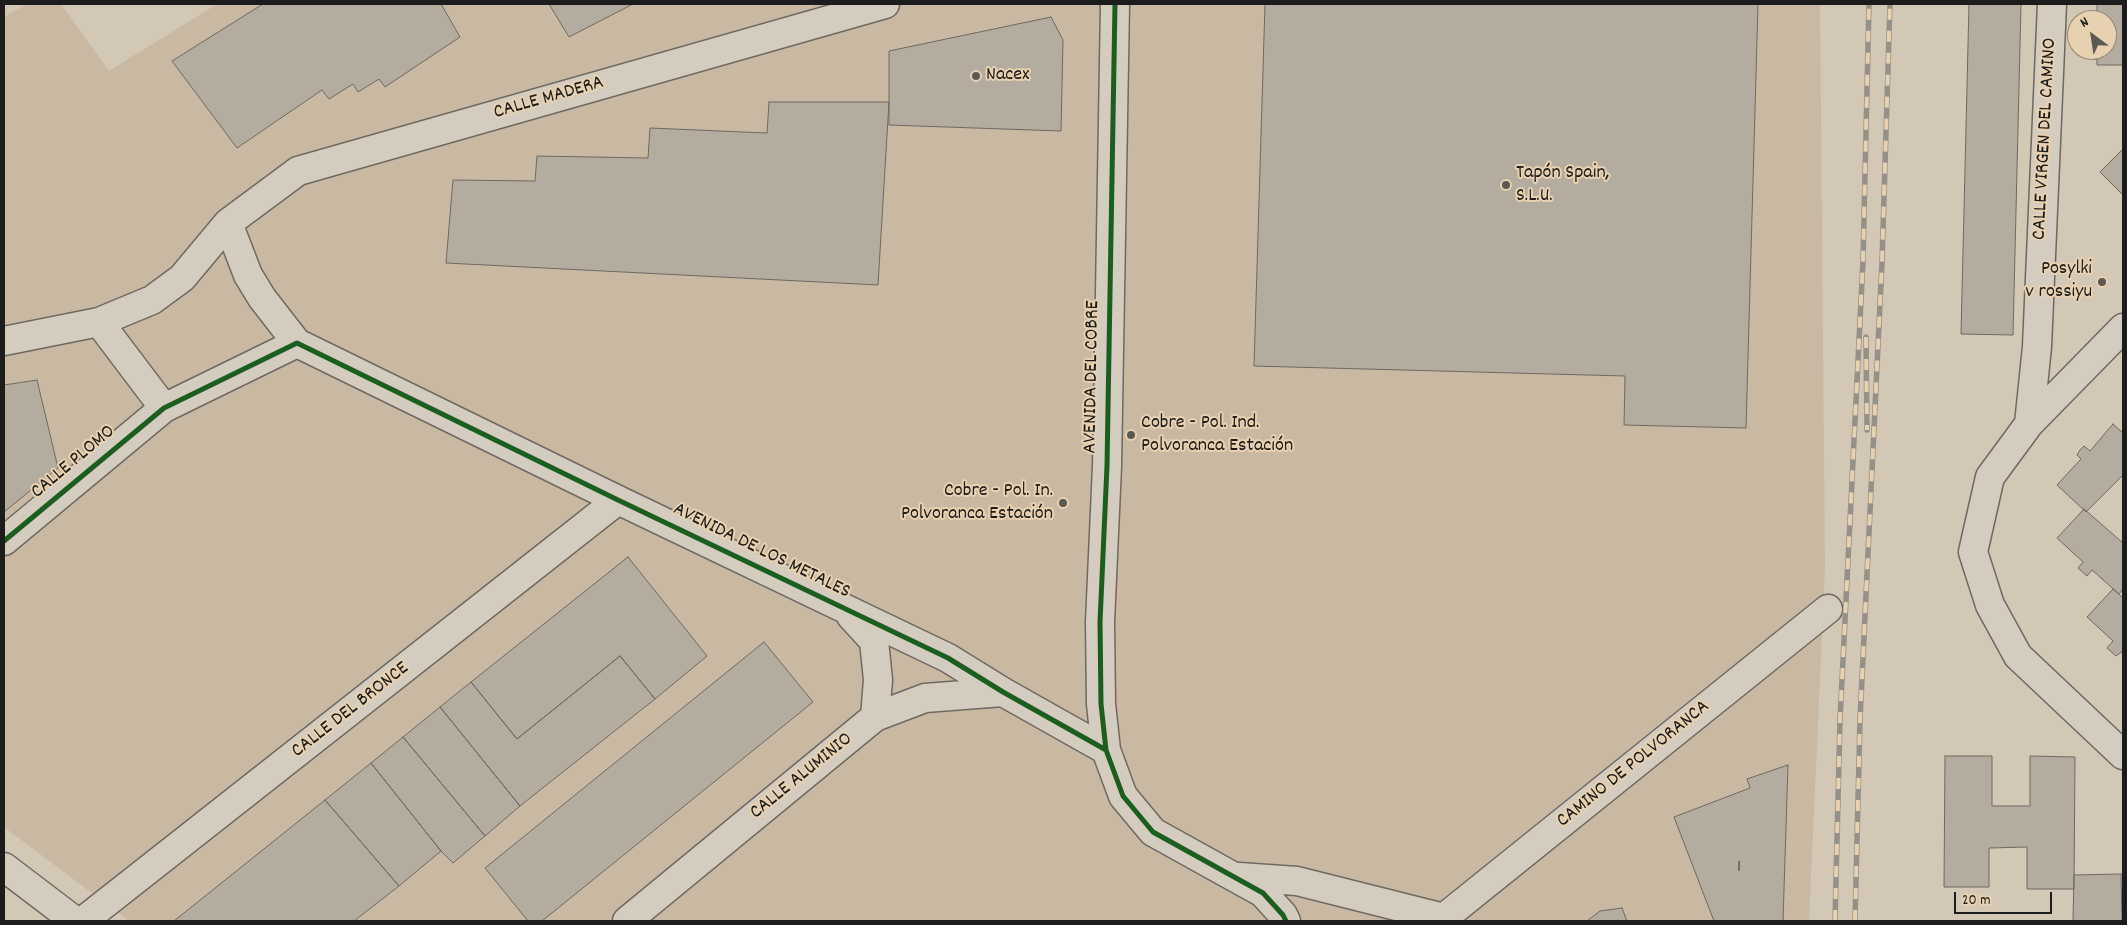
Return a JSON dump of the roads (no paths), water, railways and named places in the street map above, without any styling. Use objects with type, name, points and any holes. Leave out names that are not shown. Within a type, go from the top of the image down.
[{"type":"street","name":"CALLE MADERA","points":[[99,322],[152,300],[182,278],[228,223],[298,171],[884,4]]},
{"type":"street","name":"AVENIDA DEL COBRE","points":[[1106,750],[1100,704],[1100,622],[1107,466],[1115,4]]},
{"type":"street","name":"CALLE VIRGEN DEL CAMINO","points":[[2028,424],[2036,347],[2052,4]]},
{"type":"street","points":[[4,340],[99,322],[164,408],[297,343],[262,298],[248,275],[228,223]]},
{"type":"street","points":[[2123,328],[2028,424],[1990,477],[1973,552],[1990,605],[2018,656],[2123,755]]},
{"type":"street","name":"AVENIDA DE LOS METALES","points":[[297,343],[618,500],[948,658],[1003,692],[1106,750]]},
{"type":"street","name":"CALLE PLOMO","points":[[4,541],[164,408]]},
{"type":"street","name":"CALLE DEL BRONCE","points":[[83,921],[618,500]]},
{"type":"street","points":[[843,608],[874,641],[878,680],[875,717]]},
{"type":"street","name":"CAMINO DE POLVORANCA","points":[[1442,920],[1828,609]]},
{"type":"street","name":"CALLE ALUMINIO","points":[[627,921],[875,717],[925,698],[1003,692]]},
{"type":"street","points":[[1106,750],[1123,796],[1153,832],[1263,894],[1283,915],[1286,921]]},
{"type":"street","points":[[4,867],[75,921]]},
{"type":"street","points":[[1235,877],[1297,881],[1442,920]]},
{"type":"railway","points":[[1835,921],[1840,720],[1863,261],[1869,4]]},
{"type":"railway","points":[[1855,921],[1860,720],[1882,262],[1890,4]]},
{"type":"railway","points":[[1866,337],[1867,430]]},
{"type":"place","name":"Nacex","points":[[976,76]]},
{"type":"place","name":"Tapón Spain, S.L.U.","points":[[1506,185]]},
{"type":"place","name":"Posylki v rossiyu","points":[[2102,282]]},
{"type":"place","name":"Cobre - Pol. Ind. Polvoranca Estación","points":[[1131,435]]},
{"type":"place","name":"Cobre - Pol. In. Polvoranca Estación","points":[[1063,503]]}]
